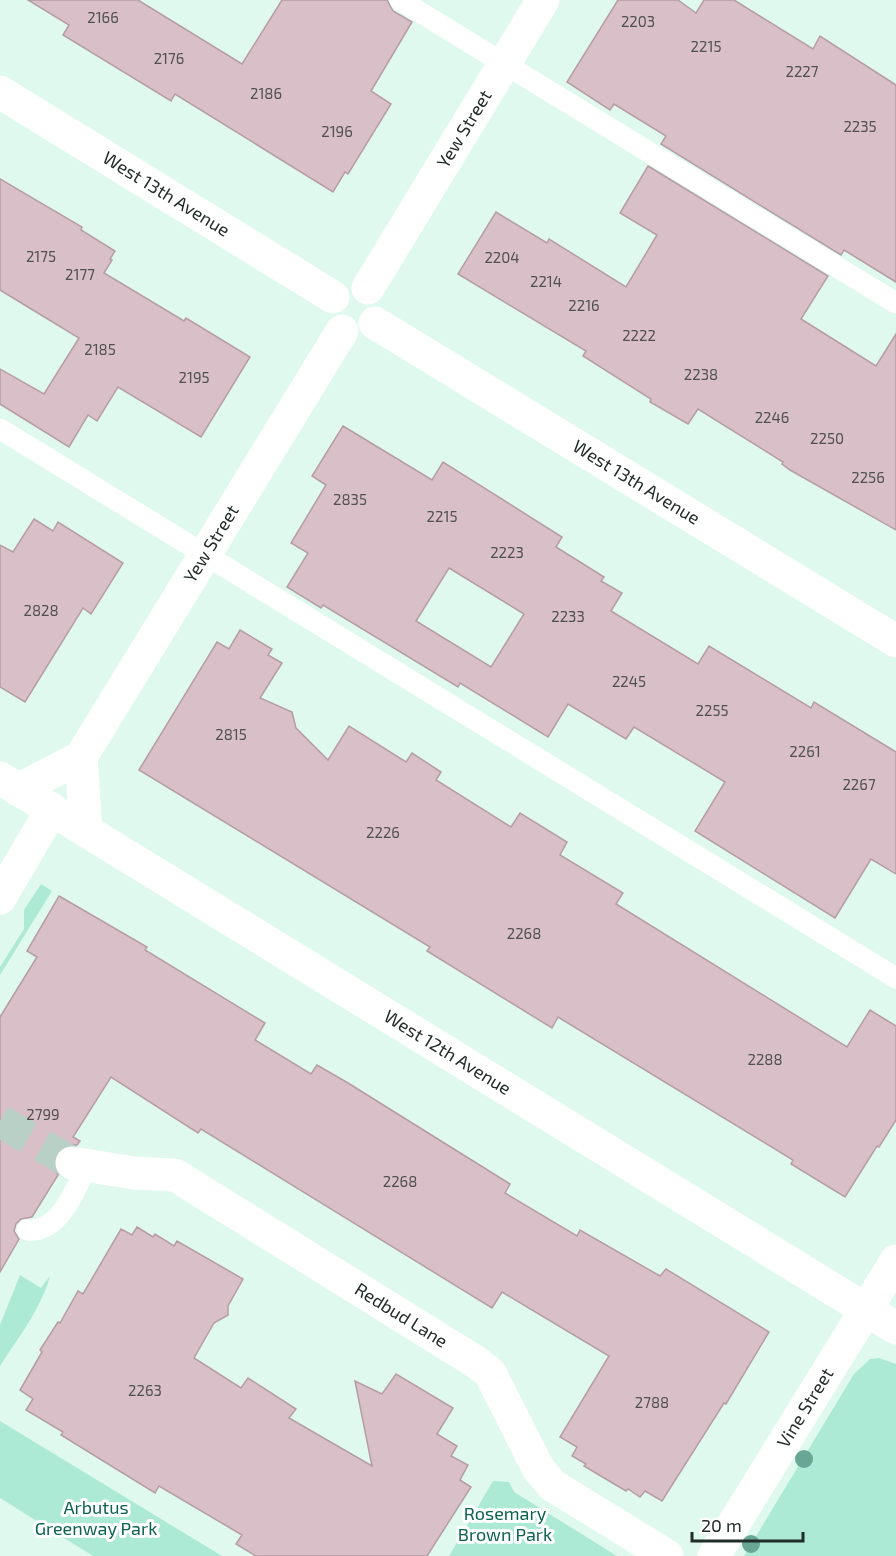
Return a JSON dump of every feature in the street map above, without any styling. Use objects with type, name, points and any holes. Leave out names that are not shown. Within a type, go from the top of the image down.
[{"type":"street","name":"Yew Street","points":[[368,288],[543,0]]},
{"type":"street","name":"West 13th Avenue","points":[[0,92],[333,297]]},
{"type":"street","points":[[352,284],[368,288],[378,300],[380,308],[375,323],[364,332],[342,331],[332,319],[330,311],[333,297],[345,286],[352,284]]},
{"type":"street","name":"West 13th Avenue","points":[[375,323],[896,641]]},
{"type":"street","name":"Yew Street","points":[[81,757],[342,331]]},
{"type":"street","points":[[9,784],[81,757],[86,831]]},
{"type":"street","name":"West 12th Avenue","points":[[9,784],[896,1328]]},
{"type":"street","points":[[0,898],[51,809]]},
{"type":"street","name":"Redbud Lane","points":[[80,1164],[134,1173],[175,1175],[476,1362],[490,1373],[538,1468],[552,1485],[667,1556]]},
{"type":"street","name":"Vine Street","points":[[714,1556],[896,1261]]},
{"type":"lane","points":[[400,0],[896,303]]},
{"type":"lane","points":[[0,429],[896,978]]},
{"type":"lane","points":[[27,1230],[34,1231],[46,1227],[56,1219],[74,1193],[80,1164]]},
{"type":"green space","points":[[41,884],[52,891],[0,975],[0,967],[24,929],[24,910]]},
{"type":"green space","points":[[20,1275],[41,1288],[50,1276],[35,1312],[0,1366],[0,1325]]},
{"type":"green space","points":[[879,1358],[896,1364],[896,1556],[744,1556],[854,1374],[870,1359]]},
{"type":"green space","name":"Arbutus Greenway Park","points":[[0,1421],[222,1556],[93,1556],[0,1498]]},
{"type":"green space","name":"Rosemary Brown Park","points":[[493,1481],[509,1482],[514,1492],[617,1556],[449,1556]]},
{"type":"building","points":[[28,0],[138,0],[242,64],[282,0],[387,0],[393,11],[412,22],[371,91],[391,104],[348,174],[345,172],[333,192],[175,94],[171,101],[63,35],[69,25]]},
{"type":"building","points":[[618,0],[678,0],[696,13],[704,0],[734,0],[813,49],[820,36],[896,85],[896,282],[844,250],[841,255],[661,144],[666,136],[614,104],[610,110],[567,82]]},
{"type":"building","points":[[648,166],[828,276],[801,319],[876,366],[896,334],[896,530],[790,470],[782,464],[783,462],[698,409],[688,424],[650,402],[651,399],[583,356],[586,351],[458,274],[496,212],[547,243],[549,239],[626,287],[657,235],[620,213]]},
{"type":"building","points":[[0,179],[82,227],[81,230],[115,251],[104,273],[184,321],[186,318],[250,357],[201,437],[118,387],[97,421],[88,415],[69,447],[0,404],[0,369],[44,394],[79,338],[0,290]]},
{"type":"building","points":[[343,426],[432,480],[443,462],[562,537],[556,547],[604,577],[601,581],[622,593],[611,611],[698,664],[709,646],[811,708],[814,702],[896,752],[896,874],[871,859],[835,918],[695,831],[725,782],[634,727],[626,739],[568,704],[548,737],[460,683],[458,687],[323,605],[321,608],[287,587],[308,553],[291,543],[326,485],[312,476]],"holes":[[[449,568],[524,614],[491,667],[416,621]]]},
{"type":"building","points":[[34,519],[53,531],[58,522],[123,563],[91,614],[83,608],[25,702],[0,687],[0,545],[13,552]]},
{"type":"building","points":[[240,630],[272,649],[268,655],[282,663],[260,698],[292,712],[296,728],[328,760],[349,726],[406,762],[412,753],[441,772],[436,780],[511,827],[520,813],[567,842],[560,855],[623,893],[616,904],[847,1047],[870,1010],[896,1026],[896,1120],[845,1197],[791,1164],[793,1160],[558,1017],[552,1028],[427,951],[430,947],[139,770],[217,642],[229,649]]},
{"type":"building","points":[[59,896],[147,947],[145,950],[265,1023],[255,1040],[311,1074],[317,1065],[348,1083],[510,1184],[505,1193],[577,1236],[580,1230],[660,1276],[666,1269],[769,1332],[726,1404],[724,1403],[662,1501],[645,1491],[640,1497],[628,1489],[626,1491],[584,1466],[586,1464],[572,1456],[577,1447],[560,1437],[609,1356],[502,1292],[492,1308],[201,1129],[198,1133],[111,1077],[73,1137],[80,1141],[77,1145],[66,1145],[57,1152],[53,1161],[58,1175],[32,1217],[21,1219],[16,1224],[14,1231],[19,1239],[0,1272],[0,1017],[37,957],[27,951]]},
{"type":"building","points":[[137,1227],[153,1237],[155,1234],[174,1246],[177,1241],[243,1279],[228,1306],[228,1315],[214,1323],[194,1358],[241,1388],[248,1378],[296,1409],[289,1418],[372,1466],[355,1381],[382,1394],[396,1374],[453,1408],[437,1434],[457,1446],[451,1456],[468,1465],[460,1480],[471,1487],[427,1556],[256,1556],[236,1544],[242,1535],[159,1486],[155,1493],[61,1435],[63,1432],[26,1410],[33,1399],[20,1390],[42,1352],[40,1350],[58,1322],[60,1323],[78,1291],[83,1294],[121,1229],[132,1235]]},
{"type":"tunnel","points":[[0,1121],[72,1163]]}]
